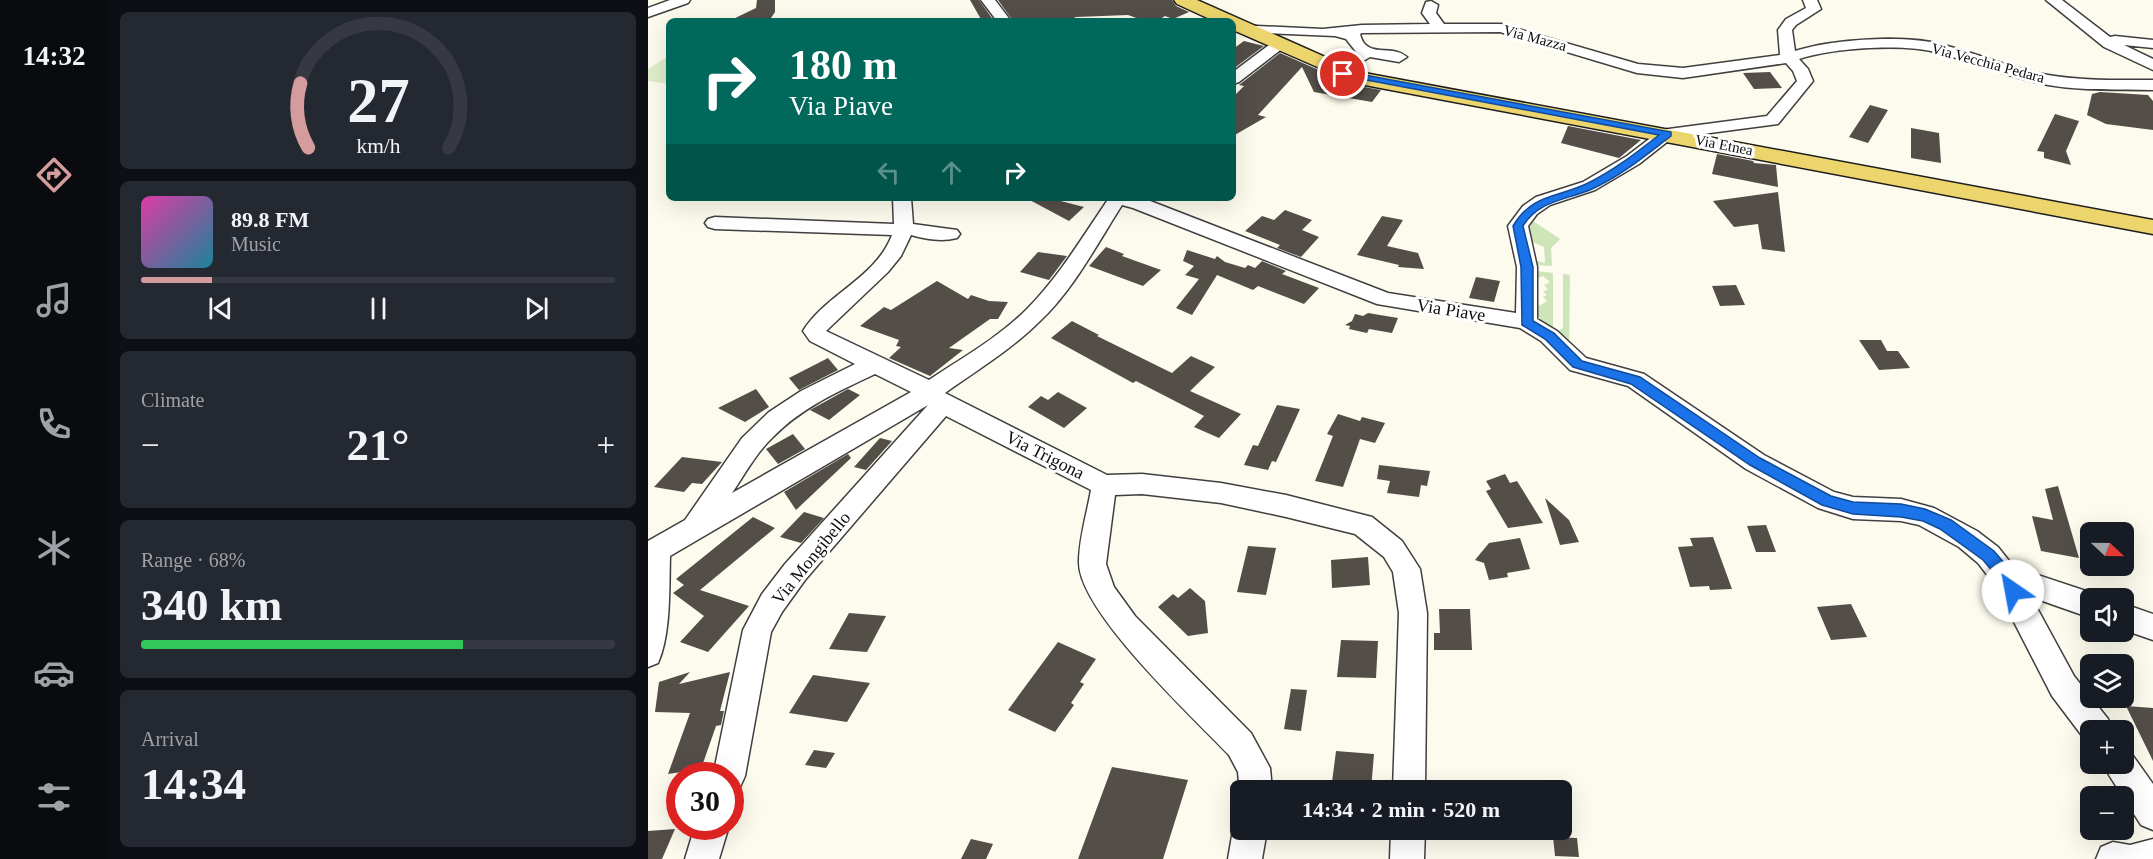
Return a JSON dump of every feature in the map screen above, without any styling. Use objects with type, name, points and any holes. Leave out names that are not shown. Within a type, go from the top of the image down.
[{"type":"main road","name":"Via Etnea","points":[[1183,0],[1221,18]]},
{"type":"main road","name":"Via Etnea","points":[[1236,25],[1354,77],[2153,227]]},
{"type":"street","points":[[648,13],[683,0]]},
{"type":"street","points":[[988,0],[1002,18]]},
{"type":"street","points":[[1810,0],[1814,9],[1791,22],[1785,30],[1788,57],[1800,69],[1805,81],[1772,120],[1667,134],[1633,160],[1589,186],[1543,201],[1524,217],[1518,226],[1527,267],[1526,322],[1550,336],[1578,364],[1636,381],[1710,433],[1827,501],[1853,508],[1901,510],[1925,516],[1968,539],[1988,555],[2005,576],[2063,686],[2089,720]]},
{"type":"street","points":[[2053,0],[2101,38],[2153,65]]},
{"type":"street","points":[[1431,5],[1429,13],[1440,28]]},
{"type":"street","name":"Via Mazza","points":[[1236,24],[1323,33],[1440,28],[1507,29],[1541,41],[1659,72],[1683,73],[1721,69],[1788,57]]},
{"type":"street","points":[[1337,32],[1354,36],[1353,41],[1365,52],[1399,57]]},
{"type":"street","points":[[2101,38],[2153,44]]},
{"type":"street","points":[[1236,77],[1278,45]]},
{"type":"street","name":"Via Vecchia Pedara","points":[[1788,57],[1819,48],[1842,45],[1915,45],[1939,48],[2013,72],[2048,80],[2083,84],[2153,85]]},
{"type":"street","points":[[1338,71],[1364,55],[1365,52]]},
{"type":"street","points":[[902,201],[904,229]]},
{"type":"street","points":[[648,653],[655,598],[653,553],[936,398],[1033,316],[1055,291],[1116,201]]},
{"type":"street","name":"Via Piave","points":[[1130,201],[1384,299],[1526,322]]},
{"type":"street","points":[[715,223],[904,229],[932,234],[950,234]]},
{"type":"street","name":"Via Trigona","points":[[904,229],[900,240],[884,264],[822,320],[814,331],[818,336],[877,363],[936,398],[1104,485],[1092,564],[1103,594],[1125,625],[1240,744],[1254,768],[1255,780]]},
{"type":"street","points":[[683,536],[716,500],[751,445],[774,421],[792,406],[877,363]]},
{"type":"street","name":"Via Mongibello","points":[[732,762],[757,630],[772,603],[936,398]]},
{"type":"street","points":[[1104,485],[1153,485],[1221,493],[1286,506],[1363,525],[1393,549],[1406,570],[1413,613],[1409,780]]},
{"type":"street","points":[[2005,576],[2080,600]]},
{"type":"street","points":[[2134,620],[2153,627]]},
{"type":"street","points":[[2127,774],[2153,813]]},
{"type":"street","points":[[702,859],[708,840]]},
{"type":"street","points":[[1245,859],[1248,840]]},
{"type":"street","points":[[1407,859],[1408,840]]},
{"type":"street","points":[[2138,859],[2153,856]]},
{"type":"street","points":[[2114,859],[2123,859]]},
{"type":"green space","points":[[666,58],[666,84],[648,81],[648,69]]},
{"type":"green space","points":[[1533,221],[1560,239],[1551,248],[1552,266],[1536,265],[1535,260],[1545,263],[1544,247],[1530,241],[1529,229]]},
{"type":"green space","points":[[1537,271],[1553,273],[1553,327],[1543,325],[1534,309],[1547,301],[1543,297],[1547,295],[1543,292],[1548,289],[1544,285],[1550,282],[1543,276],[1537,279]]},
{"type":"green space","points":[[1563,274],[1570,275],[1569,352],[1555,333],[1563,328]]},
{"type":"building","points":[[757,0],[775,0],[775,12],[771,18],[735,18],[756,8]]},
{"type":"building","points":[[970,0],[979,0],[992,18],[980,18]]},
{"type":"building","points":[[998,0],[1172,0],[1176,6],[1189,12],[1175,18],[1165,16],[1136,18],[1128,15],[1011,18]]},
{"type":"building","points":[[1244,41],[1264,46],[1236,67],[1236,47]]},
{"type":"building","points":[[1280,53],[1353,85],[1381,90],[1372,102],[1314,92],[1302,67],[1258,115],[1266,117],[1236,134],[1236,94],[1244,86],[1239,85]]},
{"type":"building","points":[[1770,72],[1782,88],[1754,89],[1743,73]]},
{"type":"building","points":[[2100,92],[2148,95],[2153,101],[2153,130],[2106,124],[2087,115],[2092,94]]},
{"type":"building","points":[[1870,105],[1888,110],[1868,143],[1849,137]]},
{"type":"building","points":[[2055,114],[2079,121],[2066,151],[2071,165],[2044,158],[2044,152],[2037,151]]},
{"type":"building","points":[[1568,126],[1641,140],[1619,158],[1561,143]]},
{"type":"building","points":[[1911,128],[1939,133],[1941,163],[1911,158]]},
{"type":"building","points":[[1717,154],[1754,163],[1776,165],[1778,187],[1712,174]]},
{"type":"building","points":[[1778,192],[1785,252],[1762,249],[1758,224],[1734,227],[1713,201]]},
{"type":"building","points":[[1032,201],[1061,201],[1084,207],[1069,221]]},
{"type":"building","points":[[1285,210],[1312,220],[1302,230],[1319,237],[1301,257],[1277,248],[1280,245],[1245,231],[1262,216],[1274,220]]},
{"type":"building","points":[[1382,216],[1403,220],[1387,246],[1418,253],[1424,269],[1398,267],[1399,265],[1357,255]]},
{"type":"building","points":[[1106,247],[1124,254],[1122,256],[1161,270],[1143,286],[1089,266]]},
{"type":"building","points":[[1187,250],[1215,259],[1217,256],[1225,262],[1245,268],[1248,265],[1255,268],[1262,261],[1286,271],[1282,274],[1319,288],[1304,304],[1258,286],[1253,290],[1217,275],[1192,315],[1176,308],[1199,279],[1185,275],[1194,266],[1183,261]]},
{"type":"building","points":[[1038,252],[1067,256],[1049,280],[1020,272]]},
{"type":"building","points":[[1476,277],[1500,281],[1494,302],[1469,298]]},
{"type":"building","points":[[937,281],[968,299],[971,295],[989,301],[1008,302],[998,319],[990,319],[949,348],[963,350],[930,376],[889,358],[901,347],[896,346],[899,340],[860,326],[884,307],[891,310]]},
{"type":"building","points":[[1736,285],[1745,305],[1720,306],[1712,286]]},
{"type":"building","points":[[1368,313],[1398,318],[1392,333],[1369,329],[1367,333],[1349,329],[1350,326],[1345,325],[1352,321],[1355,314],[1363,316]]},
{"type":"building","points":[[1072,321],[1172,373],[1191,356],[1215,367],[1190,391],[1241,414],[1219,438],[1194,427],[1204,416],[1136,381],[1133,383],[1051,338]]},
{"type":"building","points":[[1859,340],[1881,340],[1887,351],[1898,351],[1910,368],[1879,370]]},
{"type":"building","points":[[828,358],[838,370],[799,390],[789,378]]},
{"type":"building","points":[[756,389],[769,407],[745,422],[718,408]]},
{"type":"building","points":[[848,389],[860,395],[829,420],[810,410]]},
{"type":"building","points":[[1058,392],[1087,408],[1064,428],[1028,407],[1041,396],[1048,400]]},
{"type":"building","points":[[1277,405],[1300,409],[1276,462],[1272,461],[1268,470],[1244,465],[1253,445],[1258,446]]},
{"type":"building","points":[[1338,414],[1360,421],[1362,417],[1385,423],[1375,443],[1360,439],[1343,487],[1315,481],[1333,436],[1327,434]]},
{"type":"building","points":[[793,434],[805,449],[778,464],[766,449]]},
{"type":"building","points":[[880,438],[892,441],[866,470],[854,467]]},
{"type":"building","points":[[848,454],[851,458],[796,510],[784,492]]},
{"type":"building","points":[[682,457],[722,462],[702,484],[692,483],[684,492],[654,487]]},
{"type":"building","points":[[1379,465],[1430,471],[1427,486],[1421,485],[1419,497],[1387,493],[1390,481],[1377,479]]},
{"type":"building","points":[[1505,474],[1510,483],[1517,481],[1543,523],[1508,528],[1486,491],[1491,489],[1486,481]]},
{"type":"building","points":[[2058,486],[2079,558],[2041,551],[2032,516],[2053,520],[2045,489]]},
{"type":"building","points":[[1545,498],[1569,520],[1579,542],[1560,545]]},
{"type":"building","points":[[804,512],[824,518],[801,543],[780,537]]},
{"type":"building","points":[[753,517],[775,528],[700,590],[749,606],[708,652],[680,642],[704,616],[673,593],[684,585],[676,579]]},
{"type":"building","points":[[1766,525],[1776,552],[1756,552],[1747,526]]},
{"type":"building","points":[[1713,537],[1732,589],[1710,590],[1709,586],[1690,587],[1678,547],[1693,546],[1690,538]]},
{"type":"building","points":[[1520,538],[1530,569],[1507,573],[1508,577],[1489,580],[1484,563],[1475,560],[1489,543]]},
{"type":"building","points":[[1248,546],[1276,548],[1266,595],[1237,592]]},
{"type":"building","points":[[1368,557],[1370,585],[1332,588],[1331,560]]},
{"type":"building","points":[[1190,588],[1205,601],[1208,633],[1188,636],[1158,607],[1173,594],[1178,598]]},
{"type":"building","points":[[1851,604],[1867,637],[1831,640],[1817,607]]},
{"type":"building","points":[[1439,609],[1470,609],[1472,650],[1434,650],[1434,633],[1440,633]]},
{"type":"building","points":[[849,613],[886,616],[867,652],[829,649]]},
{"type":"building","points":[[1341,640],[1378,641],[1376,678],[1337,677]]},
{"type":"building","points":[[1058,642],[1096,659],[1080,682],[1084,684],[1071,703],[1074,705],[1055,732],[1008,710]]},
{"type":"building","points":[[690,672],[679,684],[730,672],[720,711],[724,711],[721,725],[716,726],[703,762],[672,762],[690,713],[655,712],[659,682]]},
{"type":"building","points":[[813,675],[870,683],[847,722],[789,713]]},
{"type":"building","points":[[1291,689],[1307,690],[1301,731],[1284,729]]},
{"type":"building","points":[[2127,708],[2153,708],[2153,761],[2134,720]]},
{"type":"building","points":[[814,750],[835,753],[826,768],[805,765]]},
{"type":"building","points":[[1336,751],[1374,754],[1372,780],[1332,780]]},
{"type":"building","points":[[1112,767],[1188,780],[1163,859],[1078,859]]},
{"type":"building","points":[[666,830],[666,840],[670,840],[662,859],[648,859],[648,831]]},
{"type":"building","points":[[1577,838],[1579,857],[1555,856],[1553,840]]},
{"type":"building","points":[[971,839],[993,844],[986,859],[961,859]]},
{"type":"route","points":[[1343,74],[1667,134],[1633,160],[1589,186],[1543,201],[1524,217],[1518,226],[1527,267],[1526,322],[1550,336],[1578,364],[1622,375],[1636,381],[1755,462],[1827,501],[1853,508],[1901,510],[1925,516],[1946,525],[1988,555],[2005,576],[2013,591]]}]
